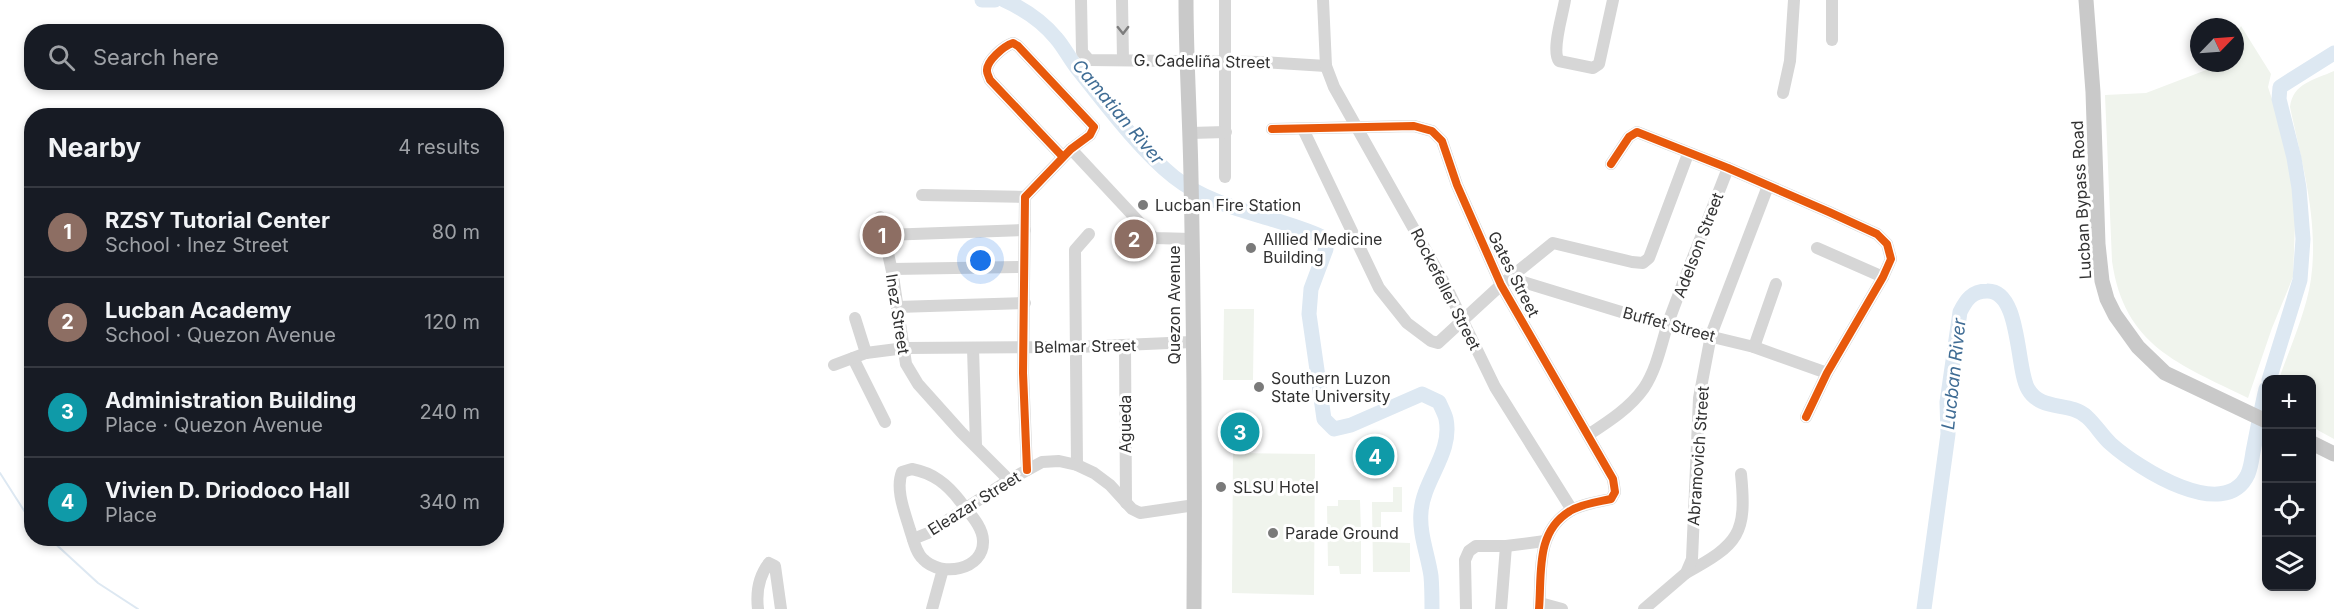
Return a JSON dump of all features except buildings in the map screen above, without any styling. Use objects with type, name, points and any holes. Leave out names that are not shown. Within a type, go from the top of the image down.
[{"type":"main road","name":"Quezon Avenue","points":[[1186,0],[1186,62],[1191,152],[1194,609]]},
{"type":"main road","name":"Lucban Bypass Road","points":[[2086,0],[2093,92],[2098,244],[2102,281],[2115,315],[2138,348],[2165,373],[2262,419]]},
{"type":"main road","points":[[2316,445],[2334,454]]},
{"type":"street","name":"G. Cadeliña Street","points":[[1081,0],[1082,51],[1089,60],[1326,66]]},
{"type":"street","points":[[1122,0],[1123,60]]},
{"type":"street","points":[[1225,0],[1225,177]]},
{"type":"street","points":[[1323,0],[1326,66]]},
{"type":"street","points":[[1566,0],[1556,49],[1557,58],[1593,68],[1599,64],[1613,0]]},
{"type":"street","points":[[1783,93],[1790,61],[1794,0]]},
{"type":"street","points":[[1832,0],[1832,40]]},
{"type":"street","points":[[1027,470],[1023,347],[1024,198],[1067,153],[1090,135],[1094,127],[1013,43],[1006,46],[988,65],[986,72],[990,80],[1067,153],[1154,238],[1192,239]]},
{"type":"street","name":"Rockefeller Street","points":[[1326,66],[1334,87],[1406,212],[1495,387],[1572,510]]},
{"type":"street","name":"Gates Street","points":[[1272,129],[1414,126],[1432,131],[1442,141],[1457,185],[1506,282],[1613,479],[1615,492],[1611,499],[1572,510]]},
{"type":"street","points":[[1302,129],[1379,288],[1407,323],[1431,341],[1438,343],[1553,243],[1642,263],[1649,258],[1688,154]]},
{"type":"street","points":[[1190,133],[1226,132]]},
{"type":"street","points":[[1611,164],[1629,137],[1637,132],[1728,168],[1876,234],[1887,244],[1891,259],[1883,277],[1827,373],[1806,417]]},
{"type":"street","name":"Adelson Street","points":[[1588,435],[1613,419],[1644,388],[1656,365],[1668,326],[1728,168]]},
{"type":"street","name":"Abramovich Street","points":[[1686,573],[1692,559],[1699,398],[1712,335],[1768,186]]},
{"type":"street","points":[[922,195],[1024,198]]},
{"type":"street","name":"Inez Street","points":[[880,217],[892,269],[906,364],[918,384],[1009,480]]},
{"type":"street","points":[[885,235],[1024,230]]},
{"type":"street","points":[[1077,465],[1075,250],[1089,234]]},
{"type":"street","points":[[1817,248],[1883,277]]},
{"type":"street","points":[[892,269],[1024,267]]},
{"type":"street","name":"Buffet Street","points":[[1506,282],[1668,326],[1712,335],[1827,373]]},
{"type":"street","points":[[1754,347],[1776,284]]},
{"type":"street","points":[[897,307],[1024,303]]},
{"type":"street","points":[[855,318],[866,353]]},
{"type":"street","name":"Belmar Street","points":[[834,365],[866,353],[905,348],[1077,347],[1192,342]]},
{"type":"street","name":"Agueda","points":[[1125,345],[1126,503]]},
{"type":"street","points":[[973,348],[976,446]]},
{"type":"street","points":[[853,358],[885,422]]},
{"type":"street","name":"Eleazar Street","points":[[913,539],[928,533],[1009,480],[1042,462],[1059,461],[1077,465],[1094,473],[1140,513],[1195,506]]},
{"type":"street","points":[[912,469],[926,471],[940,480],[965,508],[979,526],[983,541],[981,552],[968,566],[955,570],[943,569],[923,559],[913,539],[900,488],[902,472],[912,469]]},
{"type":"street","points":[[1631,609],[1644,608],[1686,573],[1720,551],[1739,533],[1743,519],[1741,474]]},
{"type":"street","points":[[1562,609],[1539,606],[1539,580],[1545,541],[1555,523],[1572,510]]},
{"type":"street","points":[[1466,609],[1465,560],[1469,551],[1476,546],[1506,546],[1545,541]]},
{"type":"street","points":[[1501,609],[1506,546]]},
{"type":"street","points":[[758,609],[756,592],[758,583],[769,563],[775,566],[781,609]]},
{"type":"street","points":[[932,609],[943,569]]},
{"type":"shaded area","points":[[2244,31],[2271,74],[2268,87],[2280,124],[2293,189],[2295,224],[2293,277],[2272,328],[2248,398],[2199,374],[2159,349],[2142,333],[2118,290],[2112,261],[2105,95],[2146,93],[2201,72],[2244,72]]},
{"type":"shaded area","points":[[2334,71],[2334,439],[2316,429],[2316,375],[2280,375],[2297,330],[2311,279],[2313,236],[2311,214],[2290,107],[2295,93],[2312,80]]},
{"type":"shaded area","points":[[1224,309],[1254,309],[1253,380],[1223,380]]},
{"type":"shaded area","name":"Parade Ground","points":[[1233,453],[1315,454],[1314,595],[1232,593]]},
{"type":"shaded area","points":[[1393,487],[1402,487],[1402,512],[1381,512],[1381,542],[1410,543],[1410,572],[1373,572],[1372,502],[1393,502]]},
{"type":"shaded area","points":[[1338,500],[1360,500],[1361,533],[1355,534],[1355,541],[1361,541],[1361,574],[1340,574],[1339,566],[1328,566],[1327,506],[1338,506]]},
{"type":"waterway","name":"Camatian River","points":[[982,0],[995,0]]},
{"type":"waterway","name":"Camatian River","points":[[1004,0],[1019,7],[1051,32],[1123,125],[1174,177],[1209,198],[1322,237],[1326,249],[1311,289],[1309,314],[1324,419],[1334,429],[1351,425],[1422,394],[1439,402],[1446,419],[1447,431],[1442,455],[1427,489],[1421,512],[1422,536],[1431,576],[1432,609]]},
{"type":"waterway","name":"Lucban River","points":[[2271,375],[2300,280],[2303,239],[2299,188],[2279,99],[2280,87],[2334,53]]},
{"type":"waterway","name":"Lucban River","points":[[1924,609],[1948,434],[1947,402],[1960,312],[1973,294],[1987,291],[1998,294],[2006,303],[2016,332],[2024,379],[2034,396],[2048,404],[2080,412],[2124,454],[2141,466],[2181,487],[2202,493],[2221,494],[2237,488],[2250,468],[2262,407]]},
{"type":"waterway","points":[[0,473],[24,510]]},
{"type":"waterway","points":[[58,546],[98,583],[138,609]]},
{"type":"cycle path","points":[[1027,470],[1023,373],[1025,197],[1071,149],[1090,135],[1094,127],[1013,43],[996,54],[989,63],[987,71],[990,80],[1063,157]]},
{"type":"cycle path","points":[[1272,129],[1414,126],[1432,131],[1442,141],[1457,185],[1501,285],[1613,479],[1615,492],[1611,499],[1570,511],[1551,530],[1541,568],[1539,609]]},
{"type":"cycle path","points":[[1611,164],[1629,137],[1637,132],[1829,212],[1877,234],[1887,244],[1891,259],[1883,277],[1827,373],[1806,417]]},
{"type":"place","name":"Lucban Fire Station","points":[[1143,205]]},
{"type":"place","name":"RZSY Tutorial Center","points":[[882,235]]},
{"type":"place","name":"Lucban Academy","points":[[1134,239]]},
{"type":"place","name":"Alllied Medicine Building","points":[[1251,248]]},
{"type":"place","name":"Southern Luzon State University","points":[[1259,387]]},
{"type":"place","name":"Administration Building","points":[[1240,432]]},
{"type":"place","name":"Vivien D. Driodoco Hall","points":[[1375,456]]},
{"type":"place","name":"SLSU Hotel","points":[[1221,487]]},
{"type":"place","name":"Parade Ground","points":[[1273,533]]}]
